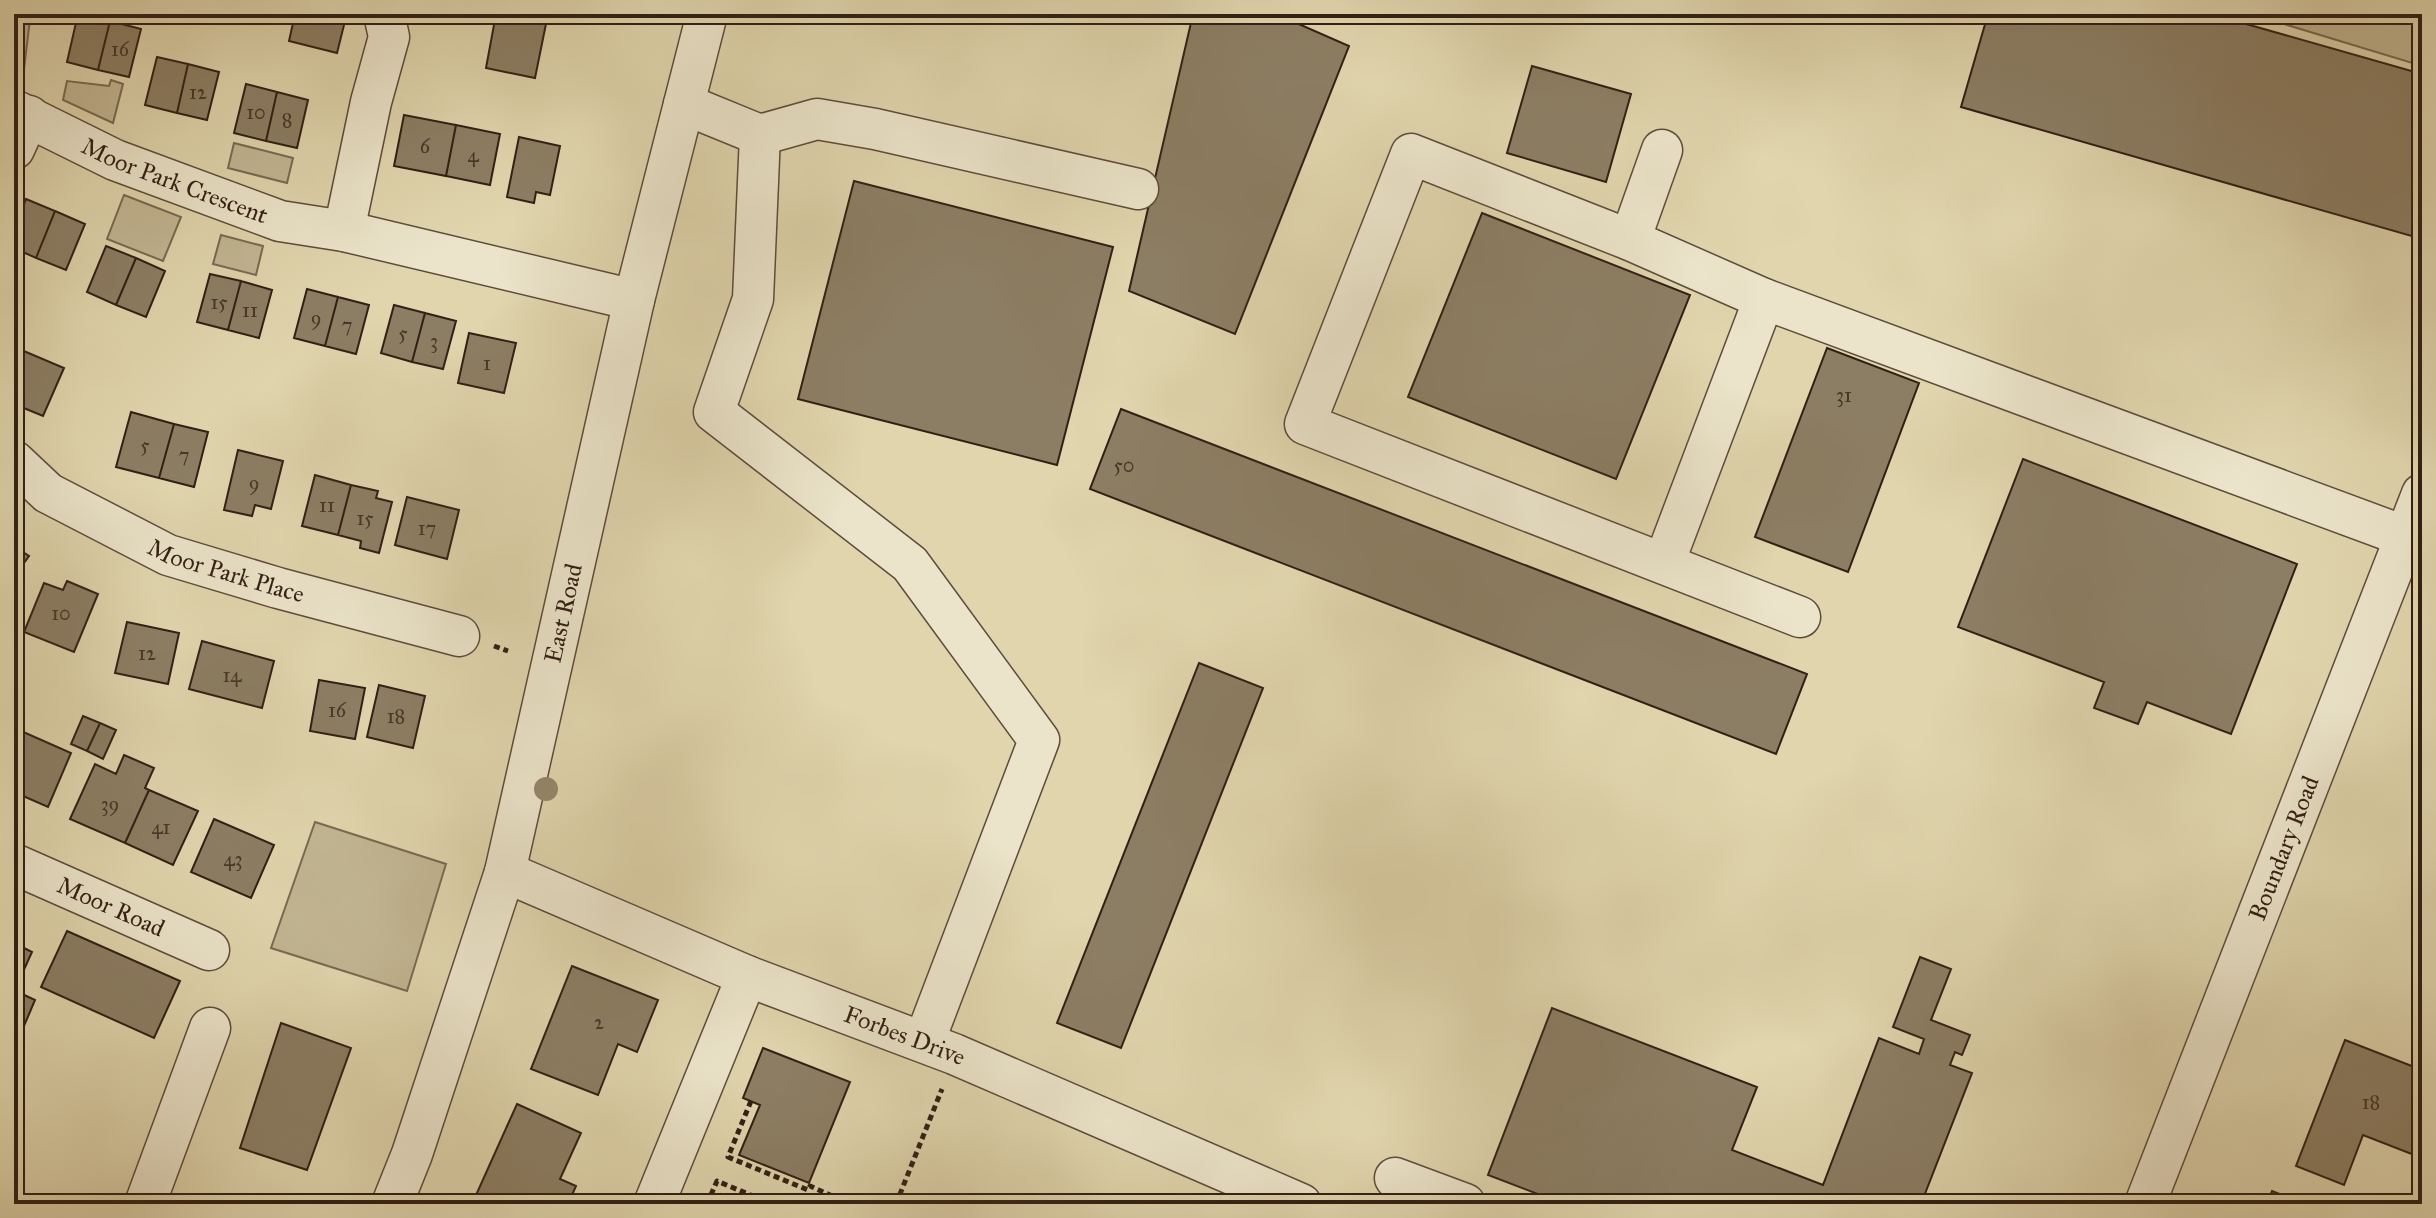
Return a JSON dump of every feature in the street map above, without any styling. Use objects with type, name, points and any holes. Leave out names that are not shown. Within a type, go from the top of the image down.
[{"type":"street","points":[[344,231],[371,102],[389,37],[384,14]]},
{"type":"street","name":"East Road","points":[[392,1204],[412,1154],[505,872],[634,300],[707,14]]},
{"type":"street","points":[[684,104],[760,135],[817,119],[875,129],[1138,189]]},
{"type":"street","name":"Moor Park Crescent","points":[[19,125],[280,221],[344,231],[634,300]]},
{"type":"street","points":[[760,135],[753,299],[714,412],[910,564],[1039,740],[939,1048]]},
{"type":"street","points":[[1630,240],[1662,150]]},
{"type":"street","points":[[1800,617],[1305,424],[1411,154],[1630,240],[1764,299],[2404,536]]},
{"type":"street","points":[[1664,563],[1764,299]]},
{"type":"street","name":"Moor Park Place","points":[[14,461],[48,493],[168,555],[459,636]]},
{"type":"street","name":"Boundary Road","points":[[2145,1204],[2422,494]]},
{"type":"street","name":"Moor Road","points":[[14,864],[209,950]]},
{"type":"street","name":"Forbes Drive","points":[[505,872],[747,976],[939,1048],[1301,1204]]},
{"type":"street","points":[[654,1204],[747,976]]},
{"type":"street","points":[[145,1204],[210,1028]]},
{"type":"street","points":[[1395,1178],[1465,1204]]},
{"type":"path","points":[[896,1204],[939,1048]]},
{"type":"path","points":[[751,1101],[728,1157],[808,1190],[810,1186],[850,1204]]},
{"type":"path","points":[[707,1204],[717,1181],[772,1204]]},
{"type":"shaded area","points":[[2251,14],[2422,14],[2422,66]]},
{"type":"shaded area","points":[[14,18],[30,19],[23,78],[14,73]]},
{"type":"shaded area","points":[[111,80],[123,84],[113,123],[63,100],[67,81],[109,86]]},
{"type":"shaded area","points":[[234,143],[293,158],[287,183],[228,168]]},
{"type":"shaded area","points":[[124,195],[181,217],[163,261],[107,239]]},
{"type":"shaded area","points":[[221,235],[263,246],[256,275],[213,264]]},
{"type":"shaded area","points":[[315,822],[446,864],[407,991],[271,948]]},
{"type":"building","points":[[20,14],[62,14],[61,23]]},
{"type":"building","points":[[78,14],[110,21],[98,70],[67,62]]},
{"type":"building","points":[[295,14],[345,21],[337,53],[289,41]]},
{"type":"building","points":[[312,14],[346,14],[345,21]]},
{"type":"building","points":[[496,14],[548,14],[535,78],[486,68]]},
{"type":"building","points":[[1193,14],[1276,14],[1349,46],[1235,334],[1129,291]]},
{"type":"building","points":[[1988,14],[2211,14],[2422,74],[2422,239],[1961,107]]},
{"type":"building","points":[[110,21],[141,29],[129,77],[98,70]]},
{"type":"building","points":[[157,57],[188,64],[177,113],[145,105]]},
{"type":"building","points":[[188,64],[219,72],[207,120],[177,113]]},
{"type":"building","points":[[1532,66],[1631,94],[1606,182],[1507,153]]},
{"type":"building","points":[[246,84],[277,92],[266,141],[234,133]]},
{"type":"building","points":[[277,92],[308,100],[297,148],[266,141]]},
{"type":"building","points":[[404,115],[456,125],[446,176],[394,166]]},
{"type":"building","points":[[456,125],[500,134],[490,185],[446,176]]},
{"type":"building","points":[[519,137],[560,146],[550,195],[536,192],[534,203],[507,197]]},
{"type":"building","points":[[854,181],[1113,247],[1057,465],[798,399]]},
{"type":"building","points":[[26,199],[55,211],[36,258],[14,248],[14,227]]},
{"type":"building","points":[[55,211],[85,224],[66,270],[36,258]]},
{"type":"building","points":[[1482,213],[1690,295],[1616,479],[1408,397]]},
{"type":"building","points":[[106,246],[136,258],[116,305],[87,292]]},
{"type":"building","points":[[136,258],[165,271],[146,317],[116,305]]},
{"type":"building","points":[[210,274],[241,281],[228,330],[197,322]]},
{"type":"building","points":[[241,281],[272,290],[259,338],[228,330]]},
{"type":"building","points":[[307,289],[338,297],[325,346],[294,338]]},
{"type":"building","points":[[338,297],[369,305],[356,354],[325,346]]},
{"type":"building","points":[[394,305],[425,313],[412,362],[381,353]]},
{"type":"building","points":[[425,313],[456,321],[443,369],[412,362]]},
{"type":"building","points":[[469,333],[516,343],[504,393],[458,383]]},
{"type":"building","points":[[1827,348],[1919,383],[1848,572],[1755,537]]},
{"type":"building","points":[[19,349],[64,368],[43,416],[14,404],[14,361]]},
{"type":"building","points":[[1121,409],[1807,674],[1776,754],[1090,489]]},
{"type":"building","points":[[131,412],[174,424],[159,478],[116,467]]},
{"type":"building","points":[[174,424],[208,432],[194,487],[159,478]]},
{"type":"building","points":[[238,450],[283,461],[271,509],[255,505],[252,516],[224,510]]},
{"type":"building","points":[[2023,459],[2297,564],[2231,734],[2147,702],[2138,724],[2094,708],[2104,682],[1958,627]]},
{"type":"building","points":[[315,475],[351,485],[338,535],[302,526]]},
{"type":"building","points":[[351,485],[378,491],[376,498],[392,502],[379,553],[360,548],[361,541],[338,535]]},
{"type":"building","points":[[407,497],[459,510],[447,559],[395,545]]},
{"type":"building","points":[[14,546],[29,556],[14,577]]},
{"type":"building","points":[[67,581],[98,594],[74,652],[24,632],[44,583],[63,590]]},
{"type":"building","points":[[127,622],[179,633],[168,684],[115,673]]},
{"type":"building","points":[[202,641],[274,661],[262,708],[189,689]]},
{"type":"building","points":[[1199,663],[1263,688],[1121,1048],[1057,1023]]},
{"type":"building","points":[[319,680],[365,688],[355,739],[310,731]]},
{"type":"building","points":[[379,685],[425,696],[413,748],[367,737]]},
{"type":"building","points":[[83,716],[100,723],[87,751],[71,744]]},
{"type":"building","points":[[100,723],[116,730],[103,759],[87,751]]},
{"type":"building","points":[[21,731],[71,753],[48,807],[14,792],[14,748]]},
{"type":"building","points":[[124,755],[154,768],[145,788],[149,790],[125,843],[70,819],[95,764],[116,774]]},
{"type":"building","points":[[149,790],[198,811],[173,865],[125,843]]},
{"type":"building","points":[[214,819],[274,845],[251,898],[191,872]]},
{"type":"building","points":[[67,931],[180,981],[154,1038],[41,987]]},
{"type":"building","points":[[16,944],[32,952],[18,983],[14,981]]},
{"type":"building","points":[[1920,957],[1951,969],[1931,1020],[1970,1035],[1962,1055],[1955,1052],[1950,1065],[1972,1073],[1921,1204],[1564,1204],[1488,1175],[1552,1008],[1757,1087],[1732,1150],[1823,1185],[1879,1038],[1919,1054],[1924,1039],[1893,1027]]},
{"type":"building","points":[[572,966],[658,1000],[637,1052],[618,1044],[598,1095],[531,1069]]},
{"type":"building","points":[[20,993],[35,1000],[24,1026],[14,1021],[14,1008]]},
{"type":"building","points":[[281,1023],[351,1048],[307,1170],[240,1148]]},
{"type":"building","points":[[2345,1040],[2422,1070],[2422,1158],[2363,1135],[2344,1185],[2296,1166]]},
{"type":"building","points":[[763,1048],[850,1082],[809,1183],[739,1155],[760,1105],[743,1098]]},
{"type":"building","points":[[517,1104],[581,1133],[560,1179],[576,1186],[568,1204],[472,1204]]},
{"type":"building","points":[[2272,1191],[2305,1204],[2267,1204]]},
{"type":"building","points":[[721,1194],[746,1204],[717,1204]]}]
